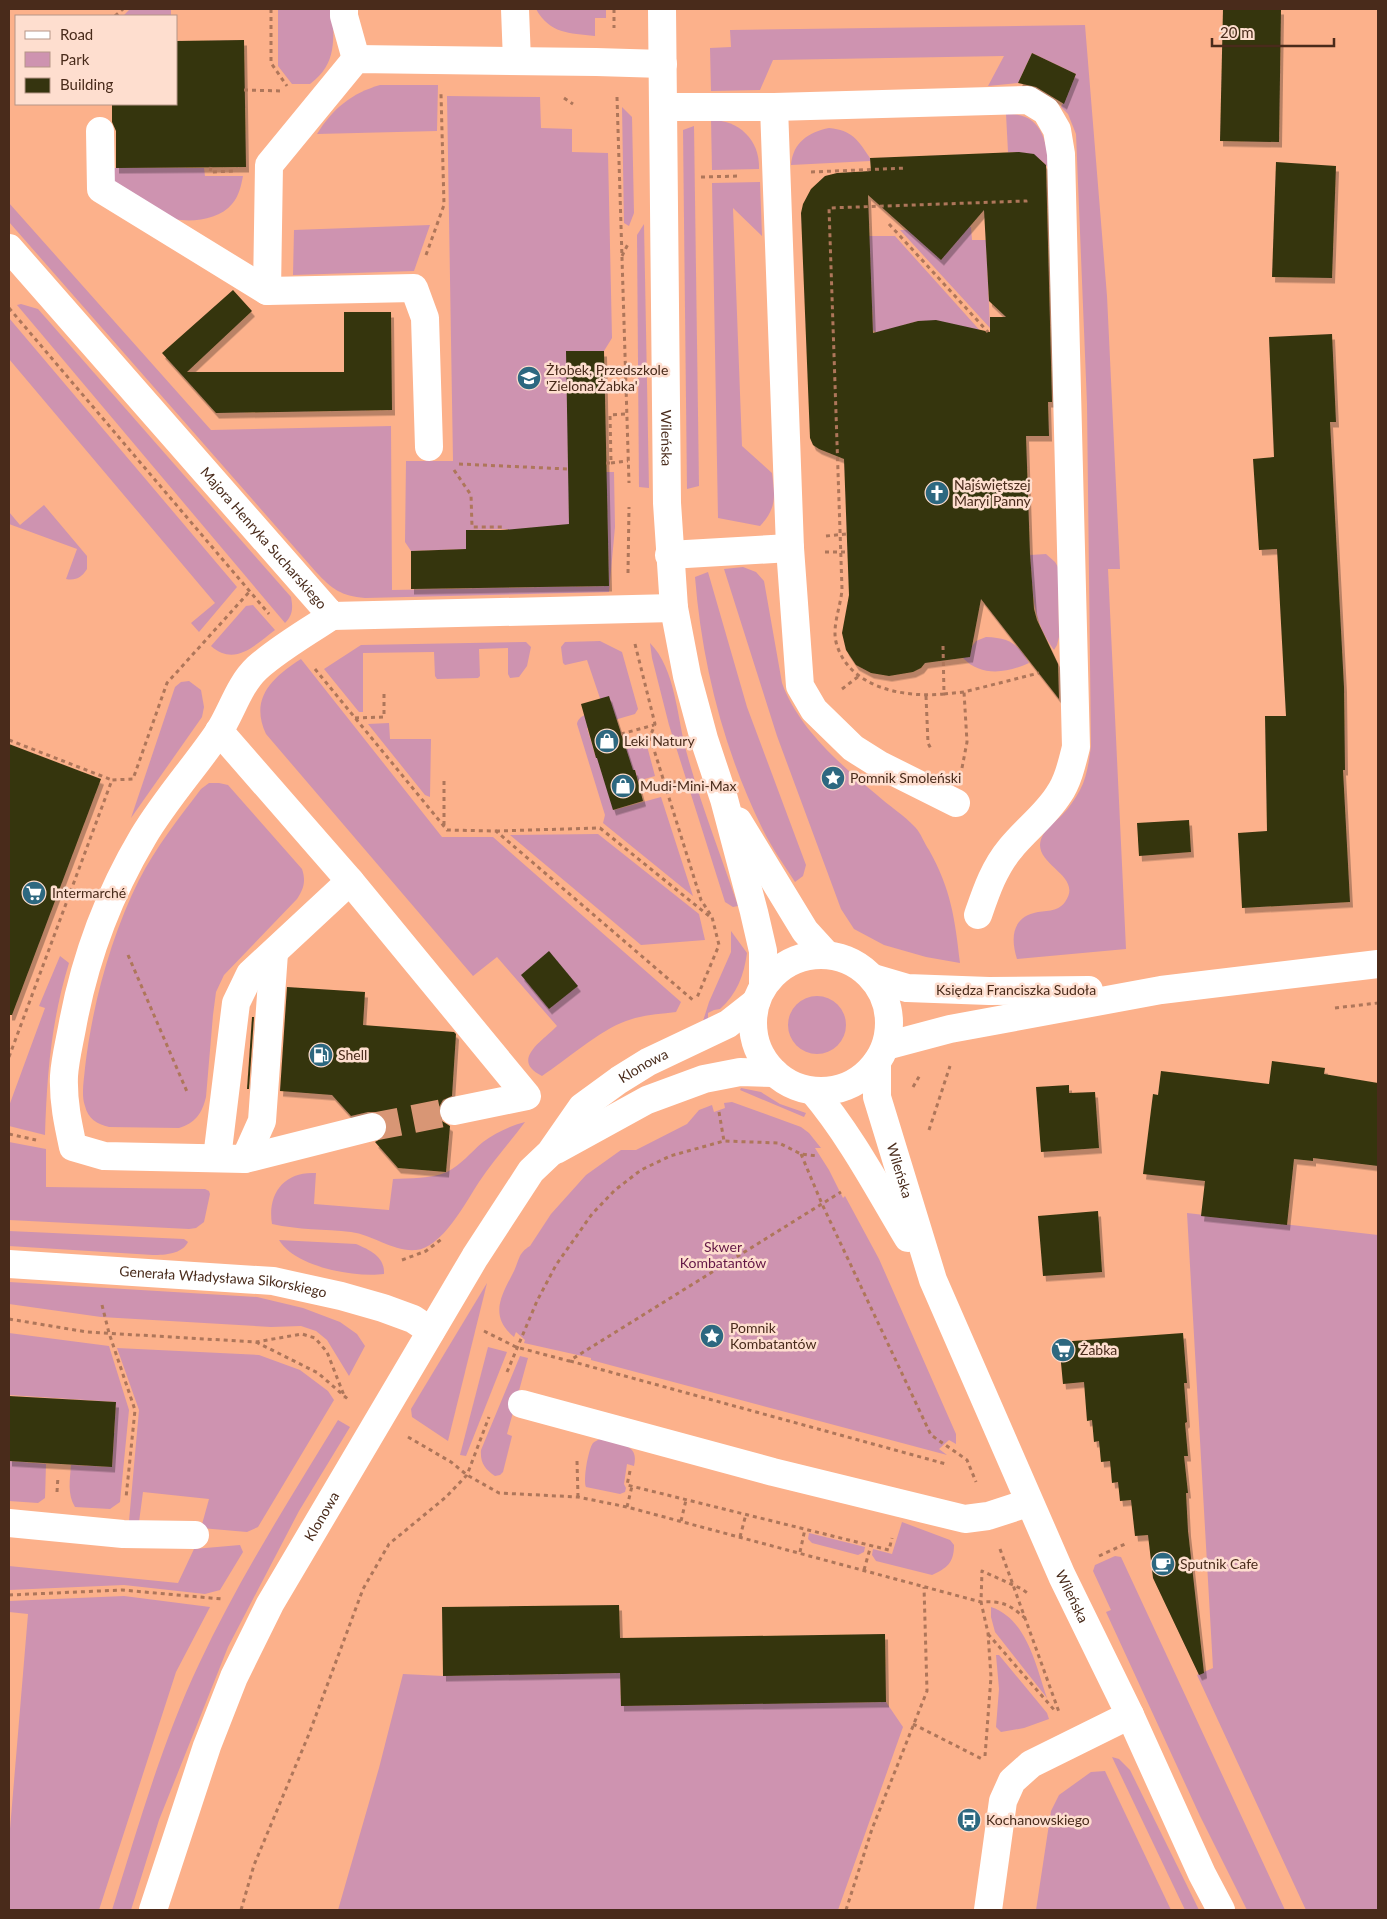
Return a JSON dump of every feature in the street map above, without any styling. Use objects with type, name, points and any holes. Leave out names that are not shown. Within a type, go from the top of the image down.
[{"type":"street","points":[[344,9],[344,16],[356,59]]},
{"type":"street","points":[[515,9],[517,61]]},
{"type":"street","name":"Wileńska","points":[[662,9],[669,555],[674,608],[687,676],[704,739],[724,799],[763,951],[760,994]]},
{"type":"street","points":[[356,59],[663,64]]},
{"type":"street","points":[[267,291],[269,164],[356,59]]},
{"type":"street","points":[[664,107],[1028,100],[1046,111],[1057,130],[1061,154],[1076,747],[1060,794],[1036,823],[1009,849],[992,877],[978,915]]},
{"type":"street","points":[[774,106],[790,548],[800,686],[814,710],[831,728],[860,752],[880,765],[956,803]]},
{"type":"street","points":[[100,131],[101,189],[267,291],[414,288],[425,318],[429,447]]},
{"type":"street","name":"Majora Henryka Sucharskiego","points":[[9,248],[332,616],[674,608]]},
{"type":"street","points":[[669,555],[790,548]]},
{"type":"street","points":[[332,616],[256,669],[235,698],[220,731],[172,793],[143,837],[117,887],[97,934],[84,974],[68,1047],[64,1076],[66,1117],[73,1148],[104,1156],[245,1159],[372,1127]]},
{"type":"street","points":[[220,731],[350,881],[527,1096],[454,1111]]},
{"type":"street","name":"Wileńska","points":[[724,799],[805,931],[826,954]]},
{"type":"street","points":[[218,1158],[236,1003],[250,974],[350,881]]},
{"type":"street","points":[[245,1159],[262,1121],[274,953]]},
{"type":"street","points":[[826,954],[844,958],[860,966],[873,978],[883,993],[888,1010],[889,1028],[882,1054],[865,1075],[849,1085],[832,1090],[813,1091],[793,1085],[775,1073],[763,1058],[755,1040],[753,1021],[760,994],[775,972],[790,962],[808,955],[826,954]]},
{"type":"street","name":"Księdza Franciszka Sudoła","points":[[882,1054],[950,1029],[1161,990],[1378,964]]},
{"type":"street","name":"Księdza Franciszka Sudoła","points":[[873,978],[907,988],[950,990],[1161,990]]},
{"type":"street","name":"Klonowa","points":[[153,1910],[207,1746],[234,1677],[270,1604],[475,1256],[521,1186],[531,1172],[550,1153],[582,1107],[611,1085],[648,1062],[728,1024],[760,994]]},
{"type":"street","name":"Wileńska","points":[[882,1054],[877,1097],[932,1280]]},
{"type":"street","name":"Klonowa","points":[[550,1153],[648,1100],[704,1080],[740,1072],[775,1073]]},
{"type":"street","name":"Wileńska","points":[[813,1091],[856,1148],[932,1280],[1028,1502],[1130,1715],[1202,1874],[1221,1910]]},
{"type":"street","name":"Generała Władysława Sikorskiego","points":[[9,1264],[273,1281],[342,1296],[383,1308],[413,1319],[431,1331]]},
{"type":"street","points":[[522,1404],[773,1472],[964,1519],[988,1516],[1028,1502]]},
{"type":"street","points":[[9,1523],[123,1534],[195,1535]]},
{"type":"street","points":[[988,1910],[1003,1801],[1012,1781],[1030,1764],[1130,1715]]},
{"type":"path","points":[[271,9],[271,63],[290,91]]},
{"type":"path","points":[[614,9],[629,486]]},
{"type":"path","points":[[414,288],[444,205],[441,92]]},
{"type":"path","points":[[558,94],[573,104]]},
{"type":"path","points":[[1026,211],[1026,202],[829,208],[842,552],[842,589],[835,629],[836,642],[842,657],[859,676],[881,688],[926,696],[964,692],[1044,671],[1073,657]]},
{"type":"path","points":[[889,224],[988,332]]},
{"type":"path","points":[[9,308],[293,642],[448,830],[600,828],[712,918]]},
{"type":"path","points":[[626,414],[610,415],[608,463],[628,462]]},
{"type":"path","points":[[503,530],[503,527],[472,527],[471,495],[450,464],[568,469]]},
{"type":"path","points":[[628,574],[629,503]]},
{"type":"path","points":[[818,536],[847,534]]},
{"type":"path","points":[[818,553],[848,552]]},
{"type":"path","points":[[9,740],[112,780],[133,779],[167,683],[191,654],[250,591]]},
{"type":"path","points":[[496,830],[695,1002],[720,946],[712,918],[700,900],[650,737],[655,724],[634,638]]},
{"type":"path","points":[[943,646],[944,694]]},
{"type":"path","points":[[964,692],[967,742]]},
{"type":"path","points":[[355,718],[384,717],[384,694]]},
{"type":"path","points":[[926,696],[928,743]]},
{"type":"path","points":[[621,734],[655,724]]},
{"type":"path","points":[[9,1057],[112,780]]},
{"type":"path","points":[[641,791],[681,780]]},
{"type":"path","points":[[444,781],[444,826]]},
{"type":"path","points":[[78,872],[109,906],[118,932],[191,1099]]},
{"type":"path","points":[[930,1130],[950,1065]]},
{"type":"path","points":[[911,1091],[920,1073],[925,1068]]},
{"type":"path","points":[[718,1105],[724,1141]]},
{"type":"path","points":[[506,1375],[516,1347],[556,1265],[592,1214],[615,1190],[641,1170],[670,1156],[724,1141],[779,1143],[801,1154],[826,1156]]},
{"type":"path","points":[[801,1154],[822,1204],[931,1435],[967,1460],[1062,1719],[988,1633]]},
{"type":"path","points":[[569,1361],[844,1190]]},
{"type":"path","points":[[402,1260],[426,1251],[446,1236]]},
{"type":"path","points":[[93,1269],[109,1333],[135,1410],[123,1534]]},
{"type":"path","points":[[9,1319],[86,1332],[256,1342],[302,1334],[315,1338],[327,1352],[346,1398],[318,1373],[256,1342]]},
{"type":"path","points":[[484,1331],[516,1347],[946,1464]]},
{"type":"path","points":[[241,1910],[254,1865],[309,1734],[363,1589],[389,1544],[446,1497],[467,1475],[492,1411]]},
{"type":"path","points":[[399,1432],[499,1493],[578,1497],[627,1507],[981,1602],[999,1601],[1012,1607],[1025,1618]]},
{"type":"path","points":[[577,1461],[578,1497]]},
{"type":"path","points":[[630,1468],[627,1485],[889,1550],[903,1504]]},
{"type":"path","points":[[627,1507],[632,1486]]},
{"type":"path","points":[[681,1521],[686,1500]]},
{"type":"path","points":[[740,1537],[746,1514]]},
{"type":"path","points":[[800,1552],[806,1529]]},
{"type":"path","points":[[1099,1556],[1125,1544]]},
{"type":"path","points":[[864,1570],[871,1545]]},
{"type":"path","points":[[913,1724],[985,1761],[991,1677],[988,1633],[981,1602],[982,1571],[1022,1589],[1037,1600]]},
{"type":"path","points":[[846,1910],[872,1829],[927,1691],[924,1587]]},
{"type":"path","points":[[9,1595],[122,1590],[222,1599]]},
{"type":"green space","points":[[130,9],[171,9],[171,15],[124,15]]},
{"type":"green space","points":[[278,9],[333,9],[333,41],[330,59],[319,76],[310,84],[292,84],[278,66]]},
{"type":"green space","points":[[536,9],[606,9],[606,18],[595,18],[595,36],[569,33],[554,28],[547,23]]},
{"type":"green space","points":[[1085,25],[1107,296],[1120,569],[1108,569],[1126,949],[1017,959],[1014,938],[1017,925],[1026,916],[1051,911],[1062,906],[1069,893],[1069,886],[1065,879],[1046,860],[1040,845],[1045,832],[1067,809],[1080,790],[1086,774],[1091,746],[1087,404],[1076,134],[1068,114],[1061,107],[1076,74],[1032,53],[1018,83],[988,86],[1004,56],[773,60],[760,90],[711,91],[710,48],[731,47],[730,30]]},
{"type":"green space","points":[[380,85],[438,85],[437,131],[317,134],[329,117],[344,103],[370,88]]},
{"type":"green space","name":"Żłobek, Przedszkole 'Zielona Żabka'","points":[[447,96],[540,97],[541,128],[572,129],[572,152],[608,153],[612,338],[604,351],[567,351],[570,548],[508,549],[508,529],[467,530],[466,549],[411,551],[405,542],[406,461],[453,461]]},
{"type":"green space","points":[[622,107],[632,117],[634,213],[629,226],[624,223]]},
{"type":"green space","points":[[1006,114],[1028,118],[1035,124],[1044,139],[1050,170],[1037,157],[1008,152]]},
{"type":"green space","points":[[711,120],[730,124],[746,134],[756,149],[759,169],[712,170]]},
{"type":"green space","points":[[694,126],[699,486],[687,489],[683,130]]},
{"type":"green space","points":[[829,128],[843,131],[854,137],[870,158],[870,161],[791,165],[795,150],[803,139],[815,132]]},
{"type":"green space","points":[[112,168],[204,168],[205,176],[243,176],[236,198],[227,209],[205,219],[182,220],[167,215],[112,181]]},
{"type":"green space","points":[[760,182],[762,236],[733,208],[742,446],[772,473],[774,488],[772,507],[760,526],[718,518],[712,183]]},
{"type":"green space","points":[[9,203],[211,430],[391,426],[392,590],[609,586],[606,472],[614,472],[615,527],[609,592],[365,598],[338,591],[316,572],[9,222]]},
{"type":"green space","points":[[644,224],[649,488],[639,487],[637,235]]},
{"type":"green space","points":[[430,225],[414,271],[293,275],[294,230]]},
{"type":"green space","points":[[971,227],[972,240],[986,240],[990,328],[900,230]]},
{"type":"green space","points":[[869,236],[895,236],[984,335],[918,321],[904,325],[881,337],[873,330]]},
{"type":"green space","points":[[21,304],[38,309],[291,597],[292,611],[285,623],[17,305]]},
{"type":"green space","points":[[9,318],[237,587],[199,632],[191,623],[215,603],[9,359]]},
{"type":"green space","points":[[44,505],[87,556],[87,569],[78,578],[66,579],[77,549],[9,524],[9,512],[20,525]]},
{"type":"green space","points":[[1046,554],[1058,567],[1059,637],[1054,650],[1046,638],[1037,616],[1032,581],[1030,555]]},
{"type":"green space","points":[[743,567],[756,572],[764,581],[782,683],[789,700],[822,745],[863,783],[906,818],[919,832],[929,850],[942,878],[951,905],[960,963],[926,957],[884,945],[854,929],[841,909],[777,736],[724,569]]},
{"type":"green space","points":[[708,572],[747,707],[806,865],[803,876],[795,882],[767,837],[749,800],[737,770],[717,707],[703,643],[695,577]]},
{"type":"green space","points":[[253,605],[275,630],[252,647],[237,654],[220,652],[211,646],[246,606]]},
{"type":"green space","points":[[986,637],[1007,640],[1012,643],[1021,651],[1029,663],[1003,671],[986,671],[970,664],[963,658],[976,641]]},
{"type":"green space","points":[[600,641],[622,652],[638,709],[635,714],[587,728],[596,758],[643,744],[647,746],[655,776],[638,781],[635,770],[614,810],[661,797],[693,896],[603,823],[605,815],[577,724],[578,720],[584,716],[604,710],[587,660],[565,665],[563,663],[561,647],[565,642]]},
{"type":"green space","points":[[526,642],[531,647],[527,666],[519,677],[510,678],[508,674],[508,648],[479,649],[480,676],[478,678],[437,679],[435,676],[434,652],[363,653],[363,712],[359,712],[324,669],[361,645]]},
{"type":"green space","points":[[650,643],[659,654],[670,680],[693,773],[738,906],[733,907],[725,902],[669,725]]},
{"type":"green space","points":[[301,659],[442,837],[493,837],[681,1002],[676,1012],[644,1016],[616,1025],[594,1038],[542,1076],[533,1070],[529,1063],[532,1050],[557,1026],[497,957],[473,976],[266,734],[261,721],[262,699],[273,681]]},
{"type":"green space","points":[[189,681],[201,690],[204,707],[202,717],[131,818],[175,687],[181,682]]},
{"type":"green space","points":[[389,723],[390,739],[431,739],[430,797],[425,795],[368,724]]},
{"type":"green space","points":[[209,783],[228,785],[302,869],[304,877],[303,888],[297,899],[224,975],[216,992],[206,1097],[197,1117],[179,1128],[105,1126],[94,1120],[86,1111],[83,1092],[92,1020],[111,948],[139,880],[160,844],[201,789]]},
{"type":"green space","points":[[598,834],[699,914],[705,940],[641,945],[510,835]]},
{"type":"green space","points":[[731,931],[747,953],[742,976],[726,1003],[720,1009],[708,1013],[708,1020],[703,1021],[709,1002],[731,952]]},
{"type":"green space","points":[[60,956],[69,963],[58,1006],[51,1048],[45,1135],[9,1126],[9,1106],[45,1008],[39,1006]]},
{"type":"green space","points":[[811,996],[823,996],[838,1004],[846,1019],[846,1031],[838,1046],[823,1054],[811,1054],[796,1046],[788,1031],[788,1019],[796,1004]]},
{"type":"green space","points":[[741,1088],[761,1092],[780,1104],[806,1113],[804,1117],[740,1090]]},
{"type":"green space","name":"Skwer Kombatantów","points":[[732,1102],[801,1127],[809,1133],[821,1148],[815,1148],[843,1198],[845,1196],[879,1259],[956,1434],[956,1444],[949,1440],[939,1449],[947,1455],[591,1360],[591,1358],[524,1343],[525,1340],[516,1332],[514,1337],[501,1321],[499,1313],[502,1297],[519,1257],[530,1246],[551,1214],[586,1175],[621,1150],[636,1150],[687,1124],[699,1110],[712,1105],[714,1112],[725,1108],[724,1103]]},
{"type":"green space","points":[[525,1122],[484,1174],[452,1223],[444,1233],[426,1247],[408,1250],[351,1232],[272,1224],[272,1203],[275,1194],[280,1186],[295,1176],[305,1173],[316,1173],[314,1204],[389,1210],[393,1179],[427,1177],[447,1172],[488,1139],[503,1130]]},
{"type":"green space","points":[[9,1142],[46,1149],[46,1187],[205,1189],[210,1194],[204,1222],[196,1228],[189,1229],[9,1220]]},
{"type":"green space","points":[[1187,1213],[1378,1235],[1378,1910],[1306,1910],[1197,1675],[1213,1668]]},
{"type":"green space","points":[[9,1231],[184,1239],[188,1242],[182,1249],[177,1251],[153,1255],[9,1246]]},
{"type":"green space","points":[[279,1240],[356,1244],[376,1255],[382,1263],[384,1274],[358,1274],[327,1269],[298,1257]]},
{"type":"green space","points":[[9,1282],[257,1297],[303,1308],[340,1322],[357,1334],[365,1346],[349,1376],[327,1340],[316,1331],[301,1326],[271,1327],[101,1317],[9,1304]]},
{"type":"green space","points":[[487,1283],[448,1441],[412,1417],[411,1409]]},
{"type":"green space","points":[[9,1333],[109,1346],[129,1410],[120,1502],[110,1509],[75,1507],[70,1492],[70,1481],[71,1465],[112,1467],[116,1402],[9,1395]]},
{"type":"green space","points":[[488,1347],[507,1352],[466,1456],[460,1455]]},
{"type":"green space","points":[[117,1348],[259,1355],[300,1370],[328,1391],[334,1400],[258,1527],[247,1532],[201,1528],[209,1499],[143,1492],[139,1522],[129,1521],[139,1410]]},
{"type":"green space","points":[[520,1356],[528,1358],[507,1434],[512,1436],[503,1472],[495,1476],[484,1465],[481,1459],[481,1450]]},
{"type":"green space","points":[[338,1420],[350,1427],[299,1511],[228,1647],[159,1820],[131,1910],[112,1910],[162,1754],[199,1664],[214,1632],[248,1571]]},
{"type":"green space","points":[[600,1439],[626,1446],[634,1453],[634,1466],[627,1464],[624,1484],[625,1492],[620,1494],[586,1487],[589,1452],[593,1443]]},
{"type":"green space","points":[[9,1461],[46,1464],[45,1498],[38,1503],[9,1501]]},
{"type":"green space","points":[[902,1522],[950,1540],[954,1545],[954,1551],[949,1564],[932,1575],[876,1561],[872,1555],[873,1549],[892,1554]]},
{"type":"green space","points":[[809,1533],[865,1547],[864,1552],[858,1555],[812,1543],[808,1539]]},
{"type":"green space","points":[[240,1545],[243,1552],[220,1590],[205,1594],[124,1585],[9,1590],[9,1566],[178,1583],[194,1549]]},
{"type":"green space","points":[[1115,1556],[1121,1557],[1285,1910],[1247,1910],[1200,1816],[1106,1612],[1111,1610],[1093,1571],[1095,1565]]},
{"type":"green space","points":[[124,1596],[210,1607],[176,1672],[99,1910],[9,1910],[9,1841],[28,1614],[9,1612],[9,1601]]},
{"type":"green space","points":[[991,1607],[1003,1613],[1022,1633],[1034,1658],[1047,1698],[995,1632],[991,1617]]},
{"type":"green space","points":[[996,1655],[999,1655],[1047,1713],[1049,1719],[1024,1728],[1001,1732],[996,1727],[999,1689]]},
{"type":"green space","points":[[620,1673],[621,1706],[886,1702],[903,1727],[838,1910],[338,1910],[379,1768],[403,1674],[443,1676]]},
{"type":"green space","points":[[1112,1757],[1119,1759],[1130,1770],[1199,1910],[1185,1910]]},
{"type":"green space","points":[[1105,1771],[1171,1910],[1036,1910],[1051,1811],[1059,1795],[1091,1772]]},
{"type":"building","points":[[1223,9],[1281,9],[1279,142],[1220,141]]},
{"type":"building","points":[[244,40],[246,167],[116,168],[116,131],[112,122],[112,105],[178,105],[178,41]]},
{"type":"building","points":[[1032,53],[1076,74],[1064,104],[1036,87],[1018,83]]},
{"type":"building","points":[[1019,152],[1034,154],[1046,165],[1052,402],[1048,402],[1049,436],[1026,436],[1034,609],[1037,620],[1058,664],[1059,699],[981,599],[970,657],[925,663],[921,668],[913,672],[889,676],[871,673],[856,665],[846,650],[842,633],[849,595],[844,459],[819,449],[813,445],[810,438],[801,213],[803,204],[811,189],[825,176],[837,173],[871,171],[870,158]],"holes":[[[868,195],[941,260],[984,210],[989,301],[1006,317],[990,317],[990,332],[936,320],[918,321],[873,333]]]},
{"type":"building","points":[[1276,162],[1336,166],[1332,278],[1272,277]]},
{"type":"building","points":[[233,290],[252,311],[187,372],[344,372],[344,312],[391,312],[392,410],[216,413],[162,353]]},
{"type":"building","points":[[1332,334],[1336,422],[1330,422],[1344,687],[1345,770],[1343,770],[1350,902],[1242,908],[1238,833],[1267,831],[1265,716],[1286,716],[1277,549],[1259,550],[1253,459],[1274,457],[1269,337]]},
{"type":"building","points":[[566,351],[604,351],[609,586],[411,589],[411,551],[466,549],[466,530],[503,530],[569,524]]},
{"type":"building","points":[[609,696],[633,770],[635,770],[643,801],[613,810],[581,704]]},
{"type":"building","name":"Intermarché","points":[[9,744],[101,779],[12,1015],[9,1015]]},
{"type":"building","points":[[1189,820],[1191,852],[1139,856],[1137,823]]},
{"type":"building","points":[[549,951],[578,986],[549,1009],[521,975]]},
{"type":"building","points":[[287,987],[365,992],[363,1025],[454,1032],[456,1034],[452,1096],[443,1100],[439,1107],[442,1121],[450,1126],[446,1172],[398,1168],[375,1142],[382,1138],[387,1131],[387,1123],[383,1116],[377,1112],[351,1116],[332,1095],[280,1091]]},
{"type":"building","points":[[252,1017],[254,1017],[249,1089],[247,1089]]},
{"type":"building","points":[[1272,1061],[1325,1068],[1324,1074],[1378,1083],[1378,1166],[1313,1158],[1313,1161],[1294,1159],[1287,1225],[1201,1216],[1205,1181],[1143,1174],[1153,1094],[1158,1095],[1161,1071],[1269,1084]]},
{"type":"building","points":[[1069,1085],[1069,1093],[1095,1092],[1099,1148],[1041,1152],[1036,1087]]},
{"type":"building","points":[[1098,1211],[1102,1272],[1043,1276],[1038,1216]]},
{"type":"building","points":[[1183,1333],[1187,1383],[1184,1383],[1188,1456],[1184,1456],[1188,1493],[1186,1493],[1188,1531],[1204,1673],[1199,1675],[1153,1578],[1148,1535],[1135,1536],[1131,1500],[1120,1501],[1118,1482],[1112,1483],[1110,1461],[1101,1462],[1099,1441],[1094,1442],[1092,1420],[1087,1421],[1084,1382],[1063,1384],[1059,1342]]},
{"type":"building","points":[[9,1396],[116,1402],[112,1467],[9,1461]]},
{"type":"building","points":[[619,1605],[620,1638],[885,1634],[886,1702],[621,1706],[620,1673],[443,1676],[442,1607]]},
{"type":"tunnel","points":[[372,1127],[454,1111]]},
{"type":"place","name":"Żłobek, Przedszkole 'Zielona Żabka'","points":[[529,378]]},
{"type":"place","name":"Najświętszej Maryi Panny","points":[[937,493]]},
{"type":"place","name":"Leki Natury","points":[[607,741]]},
{"type":"place","name":"Pomnik Smoleński","points":[[833,778]]},
{"type":"place","name":"Mudi-Mini-Max","points":[[623,786]]},
{"type":"place","name":"Intermarché","points":[[34,893]]},
{"type":"place","name":"Shell","points":[[321,1055]]},
{"type":"place","name":"Pomnik Kombatantów","points":[[712,1336]]},
{"type":"place","name":"Żabka","points":[[1063,1350]]},
{"type":"place","name":"Sputnik Cafe","points":[[1163,1564]]},
{"type":"place","name":"Kochanowskiego","points":[[969,1820]]}]
